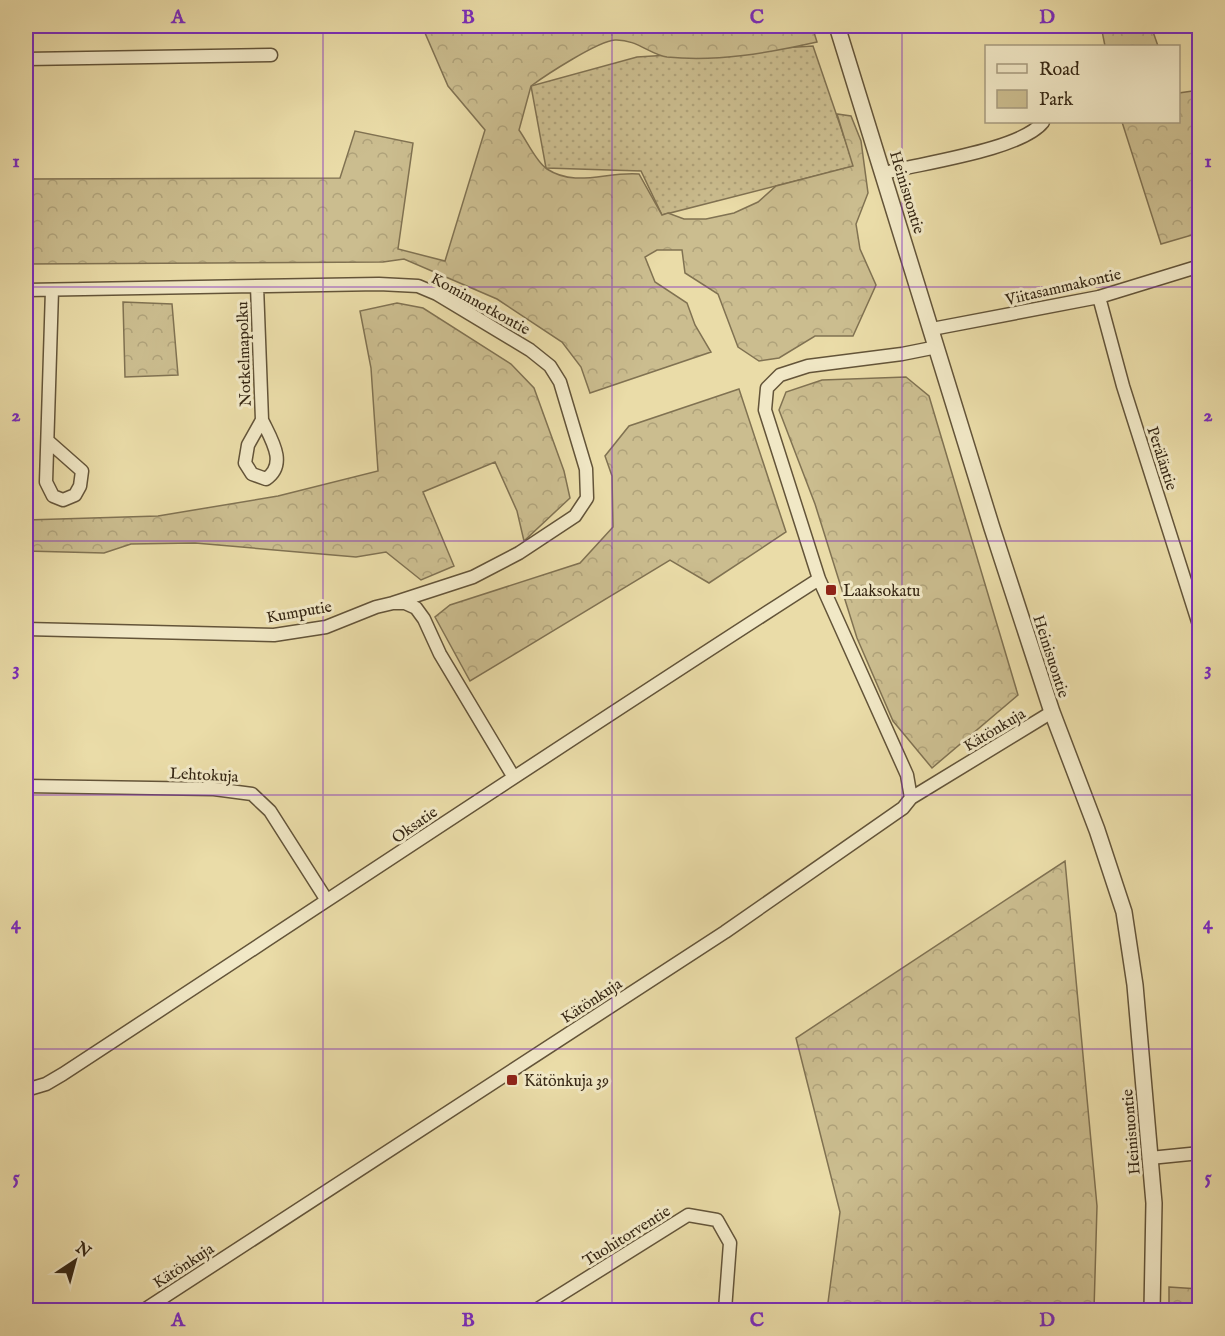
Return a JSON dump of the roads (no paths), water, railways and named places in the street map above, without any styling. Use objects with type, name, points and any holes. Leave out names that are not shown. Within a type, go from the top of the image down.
[{"type":"street","name":"Heinisuontie","points":[[837,26],[992,528],[1052,712],[1097,830],[1124,912],[1135,985],[1154,1203],[1152,1311]]},
{"type":"street","points":[[26,59],[271,55]]},
{"type":"street","points":[[884,173],[1011,143],[1036,130],[1042,123]]},
{"type":"street","name":"Viitasammakontie","points":[[932,329],[1099,297],[1200,266]]},
{"type":"street","name":"Notkelmapolku","points":[[257,286],[262,420]]},
{"type":"street","name":"Kominnotkontie","points":[[26,290],[418,286],[437,294],[530,350],[550,366],[560,382],[586,469],[587,498],[575,516],[519,553],[473,577],[393,603]]},
{"type":"street","points":[[48,441],[82,471],[80,486],[75,495],[63,500],[52,496],[46,482],[52,291]]},
{"type":"street","name":"Peräläntie","points":[[1099,297],[1126,397],[1200,628]]},
{"type":"street","points":[[911,798],[907,775],[819,579],[765,410],[767,388],[780,375],[808,366],[902,354],[937,347]]},
{"type":"street","name":"Oksatie","points":[[26,1090],[46,1084],[63,1074],[288,927],[326,899],[383,865],[513,776],[819,579]]},
{"type":"street","points":[[393,603],[405,603],[416,609],[424,619],[440,654],[513,776]]},
{"type":"street","name":"Kumputie","points":[[26,629],[274,635],[326,627],[393,603]]},
{"type":"street","name":"Kätönkuja","points":[[144,1311],[725,932],[903,808],[911,798],[1052,712]]},
{"type":"street","name":"Lehtokuja","points":[[26,786],[214,789],[252,794],[270,811],[326,899]]},
{"type":"street","points":[[1150,1158],[1200,1153]]},
{"type":"street","name":"Tuohitorventie","points":[[537,1311],[688,1215],[717,1220],[730,1243],[725,1311]]},
{"type":"place","name":"Laaksokatu","points":[[831,590]]},
{"type":"place","name":"Kätönkuja 39","points":[[512,1080]]}]
